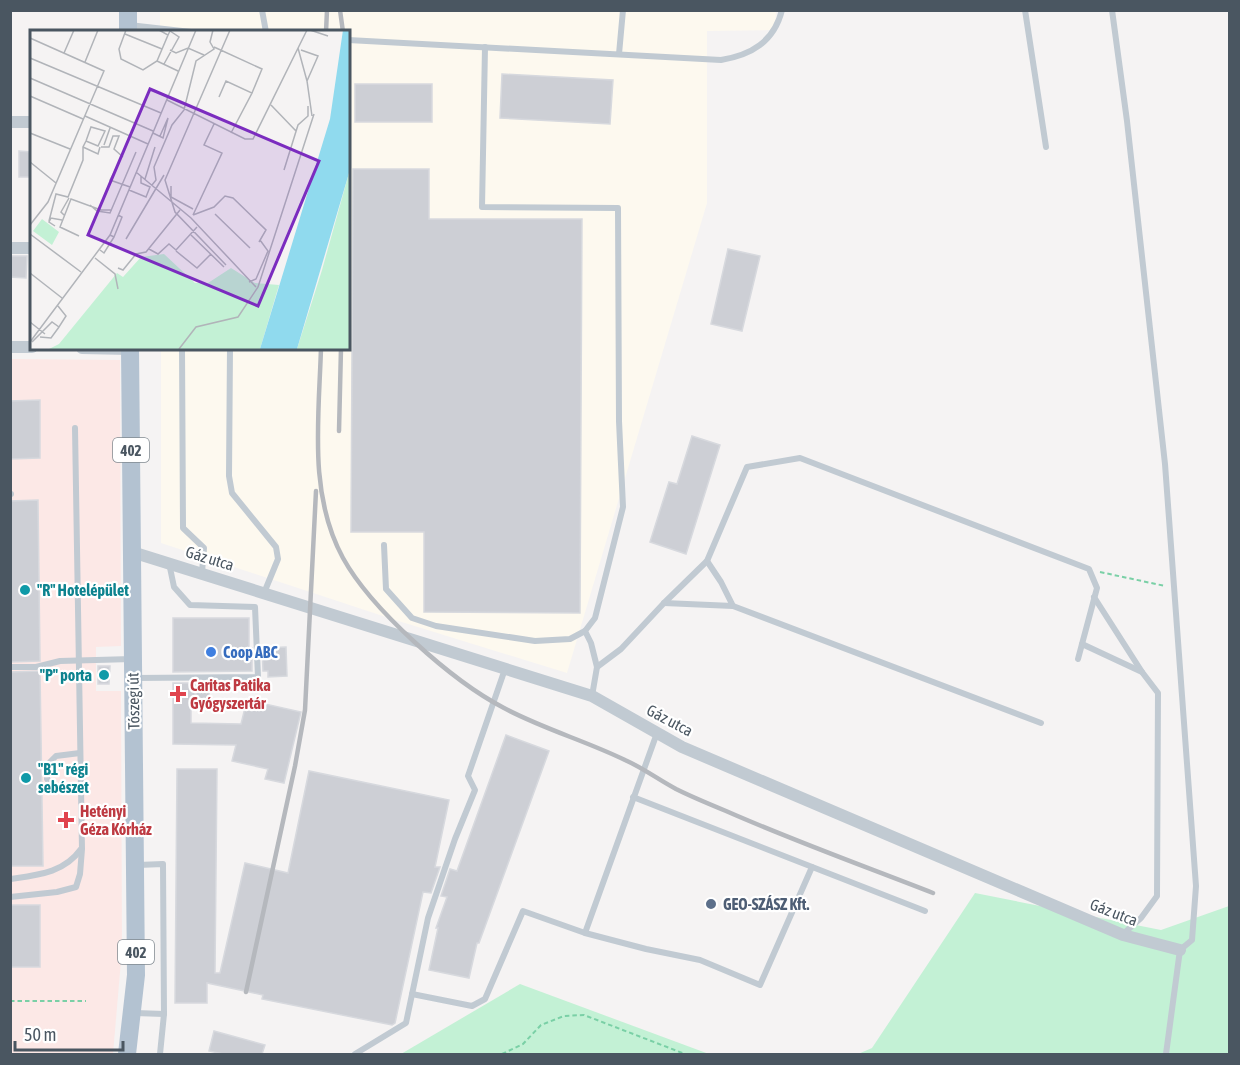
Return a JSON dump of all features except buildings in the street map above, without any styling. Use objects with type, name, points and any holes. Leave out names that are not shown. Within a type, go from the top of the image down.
[{"type":"main road","name":"Tószegi út","points":[[128,1054],[136,975],[130,350]]},
{"type":"street","points":[[10,122],[30,122]]},
{"type":"street","points":[[10,248],[30,248]]},
{"type":"street","points":[[10,347],[30,347]]},
{"type":"street","name":"Gáz utca","points":[[132,552],[202,572],[592,696],[682,747],[1123,935],[1180,950]]},
{"type":"lane","points":[[262,10],[266,30]]},
{"type":"lane","points":[[619,54],[623,10]]},
{"type":"lane","points":[[350,40],[720,60],[740,57],[757,48],[770,36],[782,10]]},
{"type":"lane","points":[[1025,10],[1046,147]]},
{"type":"lane","points":[[1112,10],[1127,121],[1165,465],[1196,886],[1192,940],[1180,950],[1166,1054]]},
{"type":"lane","points":[[128,22],[178,30]]},
{"type":"lane","points":[[384,545],[386,589],[412,618],[436,626],[535,641],[570,639],[585,632],[595,618],[622,507],[619,421],[618,208],[482,207],[485,47]]},
{"type":"lane","points":[[182,350],[183,528],[204,548],[202,572]]},
{"type":"lane","points":[[230,350],[229,476],[232,493],[276,547],[278,559],[264,593]]},
{"type":"lane","points":[[10,897],[57,892],[76,886],[80,874],[82,849],[75,428]]},
{"type":"lane","points":[[597,668],[621,649],[707,561],[747,467],[800,458],[1089,569],[1097,588],[1078,658]]},
{"type":"lane","points":[[707,561],[733,606]]},
{"type":"lane","points":[[133,678],[258,677],[255,607],[189,605],[174,587],[169,562]]},
{"type":"lane","points":[[1094,597],[1158,693],[1157,896],[1141,918],[1123,935]]},
{"type":"lane","points":[[664,603],[733,606],[1041,723]]},
{"type":"lane","points":[[585,632],[591,643],[597,668],[592,696]]},
{"type":"lane","points":[[1082,644],[1142,672]]},
{"type":"lane","points":[[10,667],[36,666],[60,661],[132,659]]},
{"type":"lane","points":[[355,1054],[406,1023],[428,918],[455,839],[475,790],[468,776],[506,669]]},
{"type":"lane","points":[[585,933],[657,733]]},
{"type":"lane","points":[[80,753],[56,756],[46,765],[46,779],[56,789],[81,789]]},
{"type":"lane","points":[[633,797],[925,911]]},
{"type":"lane","points":[[10,879],[60,869],[74,859],[82,849]]},
{"type":"lane","points":[[135,865],[163,864],[164,1014],[160,1054]]},
{"type":"lane","points":[[412,994],[472,1006],[485,999],[523,911],[585,933],[700,960],[760,985],[812,867]]},
{"type":"lane","points":[[133,1013],[164,1014]]},
{"type":"path","points":[[1089,569],[1175,588]]},
{"type":"path","points":[[10,1001],[86,1000]]},
{"type":"path","points":[[502,1054],[523,1044],[541,1025],[564,1016],[584,1015],[686,1054]]},
{"type":"shaded area","points":[[160,11],[776,11],[775,30],[707,31],[707,203],[567,673],[392,619],[161,543],[161,350],[350,350],[350,30],[160,30]]},
{"type":"shaded area","name":"Hetényi Géza Kórház","points":[[11,359],[120,360],[121,646],[96,647],[96,691],[121,691],[122,949],[113,1054],[11,1054]]},
{"type":"green space","points":[[975,893],[1161,930],[1229,906],[1229,1054],[858,1054],[872,1048]]},
{"type":"green space","points":[[520,984],[709,1054],[401,1054]]},
{"type":"railway","points":[[326,30],[327,10]]},
{"type":"railway","points":[[340,10],[343,30]]},
{"type":"railway","points":[[321,350],[318,455],[320,482],[332,533],[343,558],[356,578],[414,642],[483,696],[518,715],[625,760],[676,789],[701,800],[803,843],[933,893]]},
{"type":"railway","points":[[339,431],[341,350]]},
{"type":"railway","points":[[246,992],[305,710],[316,491]]},
{"type":"place","name":"\"R\" Hotelépület","points":[[25,590]]},
{"type":"place","name":"Coop ABC","points":[[211,652]]},
{"type":"place","name":"\"P\" porta","points":[[104,675]]},
{"type":"place","name":"Caritas Patika Gyógyszertár","points":[[178,694]]},
{"type":"place","name":"\"B1\" régi sebészet","points":[[26,778]]},
{"type":"place","name":"Hetényi Géza Kórház","points":[[66,820]]},
{"type":"place","name":"GEO-SZÁSZ Kft.","points":[[711,904]]}]
